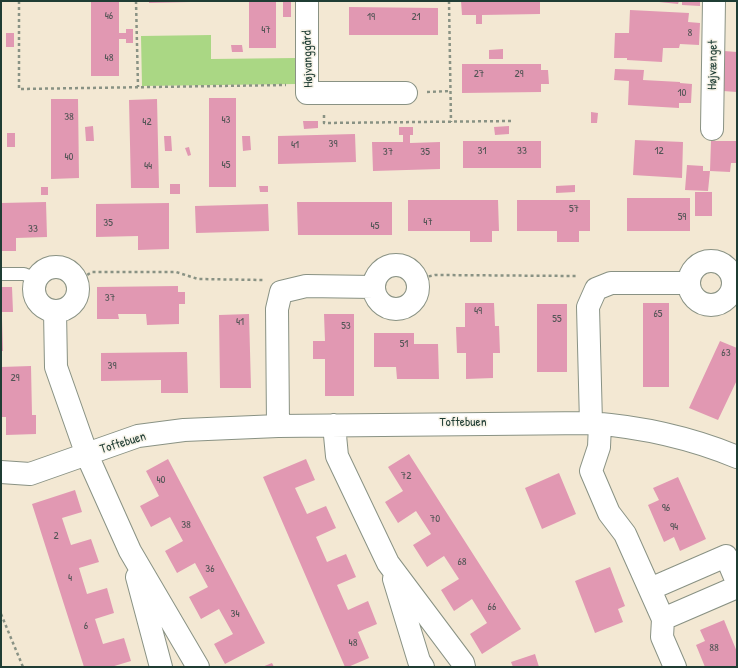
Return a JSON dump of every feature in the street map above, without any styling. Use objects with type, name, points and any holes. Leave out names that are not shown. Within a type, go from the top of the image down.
[{"type":"street","name":"Højvanggård","points":[[307,1],[315,89],[406,93]]},
{"type":"street","name":"Højvænget","points":[[712,129],[714,1]]},
{"type":"street","points":[[711,261],[720,262],[734,274],[732,292],[727,299],[720,304],[711,306],[703,304],[695,299],[690,292],[690,275],[695,268],[702,263],[711,261]]},
{"type":"street","points":[[57,266],[66,268],[73,273],[77,281],[79,290],[76,298],[71,305],[64,310],[55,311],[47,309],[40,304],[35,296],[34,288],[36,279],[41,272],[48,268],[57,266]]},
{"type":"street","points":[[388,266],[405,266],[412,271],[417,278],[419,287],[417,296],[412,303],[405,308],[396,310],[388,308],[380,303],[376,296],[374,287],[376,278],[380,271],[388,266]]},
{"type":"street","points":[[675,667],[662,637],[663,619],[625,534],[608,513],[591,472],[599,447],[588,307],[596,289],[611,283],[689,283]]},
{"type":"street","points":[[278,426],[277,309],[281,292],[306,286],[374,287]]},
{"type":"street","name":"Toftebuen","points":[[55,311],[56,367],[88,455],[130,551],[198,667]]},
{"type":"street","name":"Toftebuen","points":[[1,472],[30,474],[88,455],[138,436],[184,430],[278,426],[596,424],[655,431],[685,438],[716,448],[737,457]]},
{"type":"street","points":[[334,425],[337,456],[390,565],[419,661],[423,667]]},
{"type":"street","name":"Toftebuen","points":[[130,551],[160,667]]},
{"type":"street","points":[[650,589],[726,556],[737,582]]},
{"type":"street","points":[[390,565],[463,663],[464,667]]},
{"type":"street","points":[[663,619],[737,587]]},
{"type":"lane","points":[[1,274],[24,274],[36,279]]},
{"type":"path","points":[[19,1],[19,88],[138,87],[315,89],[324,123],[512,121]]},
{"type":"path","points":[[136,1],[138,87]]},
{"type":"path","points":[[449,1],[451,122]]},
{"type":"path","points":[[77,281],[92,272],[176,272],[198,278],[262,280],[281,292]]},
{"type":"path","points":[[417,278],[435,275],[579,276],[596,289]]},
{"type":"path","points":[[1,614],[23,667]]},
{"type":"green space","points":[[211,35],[211,59],[296,58],[296,84],[142,86],[141,36]]},
{"type":"building","points":[[91,1],[119,1],[119,33],[126,33],[126,29],[133,29],[133,43],[126,43],[126,39],[119,39],[119,76],[91,76]]},
{"type":"building","points":[[149,1],[191,1],[191,2],[149,3]]},
{"type":"building","points":[[249,1],[276,1],[276,48],[249,48]]},
{"type":"building","points":[[461,1],[540,1],[540,14],[482,15],[482,24],[476,24],[476,15],[462,15]]},
{"type":"building","points":[[679,1],[678,4],[659,2]]},
{"type":"building","points":[[682,1],[700,1],[700,6],[682,5]]},
{"type":"building","points":[[283,2],[291,2],[291,17],[283,17]]},
{"type":"building","points":[[349,7],[438,8],[438,35],[349,35]]},
{"type":"building","points":[[630,10],[689,13],[688,22],[700,23],[699,45],[680,44],[679,48],[663,48],[662,62],[614,58],[615,33],[629,33]]},
{"type":"building","points":[[6,33],[14,33],[14,47],[6,47]]},
{"type":"building","points":[[231,45],[242,45],[243,52],[232,52]]},
{"type":"building","points":[[503,49],[503,59],[489,59],[489,50]]},
{"type":"building","points":[[724,51],[737,52],[737,92],[723,91]]},
{"type":"building","points":[[462,64],[541,64],[541,70],[548,70],[549,84],[541,84],[541,92],[462,93]]},
{"type":"building","points":[[615,69],[644,70],[643,80],[692,84],[691,103],[679,103],[679,108],[628,105],[629,81],[614,80]]},
{"type":"building","points":[[209,98],[236,98],[236,187],[209,187]]},
{"type":"building","points":[[51,99],[78,99],[79,178],[51,179]]},
{"type":"building","points":[[157,99],[159,188],[131,188],[129,100]]},
{"type":"building","points":[[591,112],[598,113],[597,123],[591,123]]},
{"type":"building","points":[[303,121],[318,121],[318,128],[304,129]]},
{"type":"building","points":[[93,126],[94,141],[86,141],[85,127]]},
{"type":"building","points":[[509,126],[509,134],[495,135],[494,127]]},
{"type":"building","points":[[399,127],[413,127],[413,135],[410,135],[410,143],[440,142],[440,169],[373,171],[372,142],[403,142],[403,135],[399,135]]},
{"type":"building","points":[[7,133],[15,133],[15,147],[7,147]]},
{"type":"building","points":[[355,134],[356,162],[278,164],[278,136]]},
{"type":"building","points":[[164,136],[171,136],[172,151],[165,151]]},
{"type":"building","points":[[242,136],[250,136],[251,150],[243,151]]},
{"type":"building","points":[[635,140],[683,142],[682,178],[633,175]]},
{"type":"building","points":[[463,141],[541,141],[541,168],[463,168]]},
{"type":"building","points":[[711,141],[737,141],[737,163],[731,163],[730,172],[710,171]]},
{"type":"building","points":[[189,147],[191,155],[188,156],[185,148]]},
{"type":"building","points":[[687,165],[703,166],[703,171],[710,171],[708,191],[685,190]]},
{"type":"building","points":[[170,184],[180,184],[180,194],[170,194]]},
{"type":"building","points":[[575,185],[575,192],[556,193],[556,186]]},
{"type":"building","points":[[259,186],[268,186],[268,192],[260,192]]},
{"type":"building","points":[[41,187],[48,187],[48,195],[41,195]]},
{"type":"building","points":[[695,192],[712,192],[712,216],[695,216]]},
{"type":"building","points":[[627,198],[690,198],[690,231],[627,231]]},
{"type":"building","points":[[408,200],[498,200],[499,231],[492,231],[492,242],[470,242],[470,231],[408,231]]},
{"type":"building","points":[[517,200],[590,200],[590,231],[579,231],[579,242],[557,242],[557,231],[517,231]]},
{"type":"building","points":[[46,202],[47,237],[16,238],[16,251],[1,251],[1,203]]},
{"type":"building","points":[[297,202],[392,202],[392,235],[298,235]]},
{"type":"building","points":[[169,203],[169,249],[138,250],[138,236],[96,237],[96,204]]},
{"type":"building","points":[[268,204],[269,231],[196,233],[195,206]]},
{"type":"building","points":[[178,286],[178,292],[185,292],[185,304],[179,304],[179,324],[147,325],[146,314],[118,314],[119,319],[97,319],[97,287]]},
{"type":"building","points":[[1,287],[12,287],[13,312],[1,312]]},
{"type":"building","points":[[465,303],[494,303],[495,326],[499,326],[500,353],[493,353],[493,378],[466,379],[466,353],[457,353],[456,327],[465,327]]},
{"type":"building","points":[[643,303],[669,303],[669,387],[643,387]]},
{"type":"building","points":[[537,304],[567,304],[567,372],[537,372]]},
{"type":"building","points":[[249,314],[251,388],[220,388],[219,315]]},
{"type":"building","points":[[324,314],[354,314],[354,396],[325,396],[325,359],[313,359],[313,341],[325,341]]},
{"type":"building","points":[[2,319],[3,351],[1,351]]},
{"type":"building","points":[[374,333],[414,333],[414,344],[438,344],[439,379],[397,379],[396,367],[374,367]]},
{"type":"building","points":[[720,341],[737,348],[737,380],[718,420],[689,408]]},
{"type":"building","points":[[187,352],[188,393],[161,393],[161,380],[101,381],[101,353]]},
{"type":"building","points":[[31,366],[32,415],[36,415],[36,434],[6,435],[6,417],[1,417],[1,367]]},
{"type":"building","points":[[409,454],[521,629],[482,654],[470,634],[487,623],[472,599],[454,611],[441,590],[459,579],[444,556],[427,567],[413,545],[431,534],[416,511],[398,523],[385,502],[403,491],[388,467]]},
{"type":"building","points":[[168,459],[265,643],[225,664],[214,644],[233,634],[219,609],[201,619],[189,597],[208,587],[195,563],[177,573],[165,551],[183,541],[170,517],[151,527],[140,506],[159,496],[146,471]]},
{"type":"building","points":[[306,459],[315,480],[295,488],[307,514],[326,506],[336,528],[316,537],[327,562],[346,554],[356,577],[337,585],[348,610],[368,601],[377,624],[358,632],[369,658],[348,667],[345,667],[263,477]]},
{"type":"building","points":[[559,473],[576,514],[542,529],[525,488]]},
{"type":"building","points":[[678,477],[706,539],[680,551],[674,537],[664,542],[648,505],[659,500],[653,488]]},
{"type":"building","points":[[75,490],[82,512],[62,518],[71,545],[91,539],[99,562],[79,568],[87,594],[107,588],[114,613],[95,619],[103,644],[124,638],[131,661],[111,667],[84,667],[32,504]]},
{"type":"building","points":[[610,567],[625,606],[618,609],[623,622],[595,633],[575,581]]},
{"type":"building","points":[[724,620],[737,652],[737,667],[705,667],[696,645],[705,641],[700,630]]},
{"type":"building","points":[[535,654],[539,667],[513,667],[511,662]]},
{"type":"building","points":[[272,663],[274,667],[262,667]]}]
